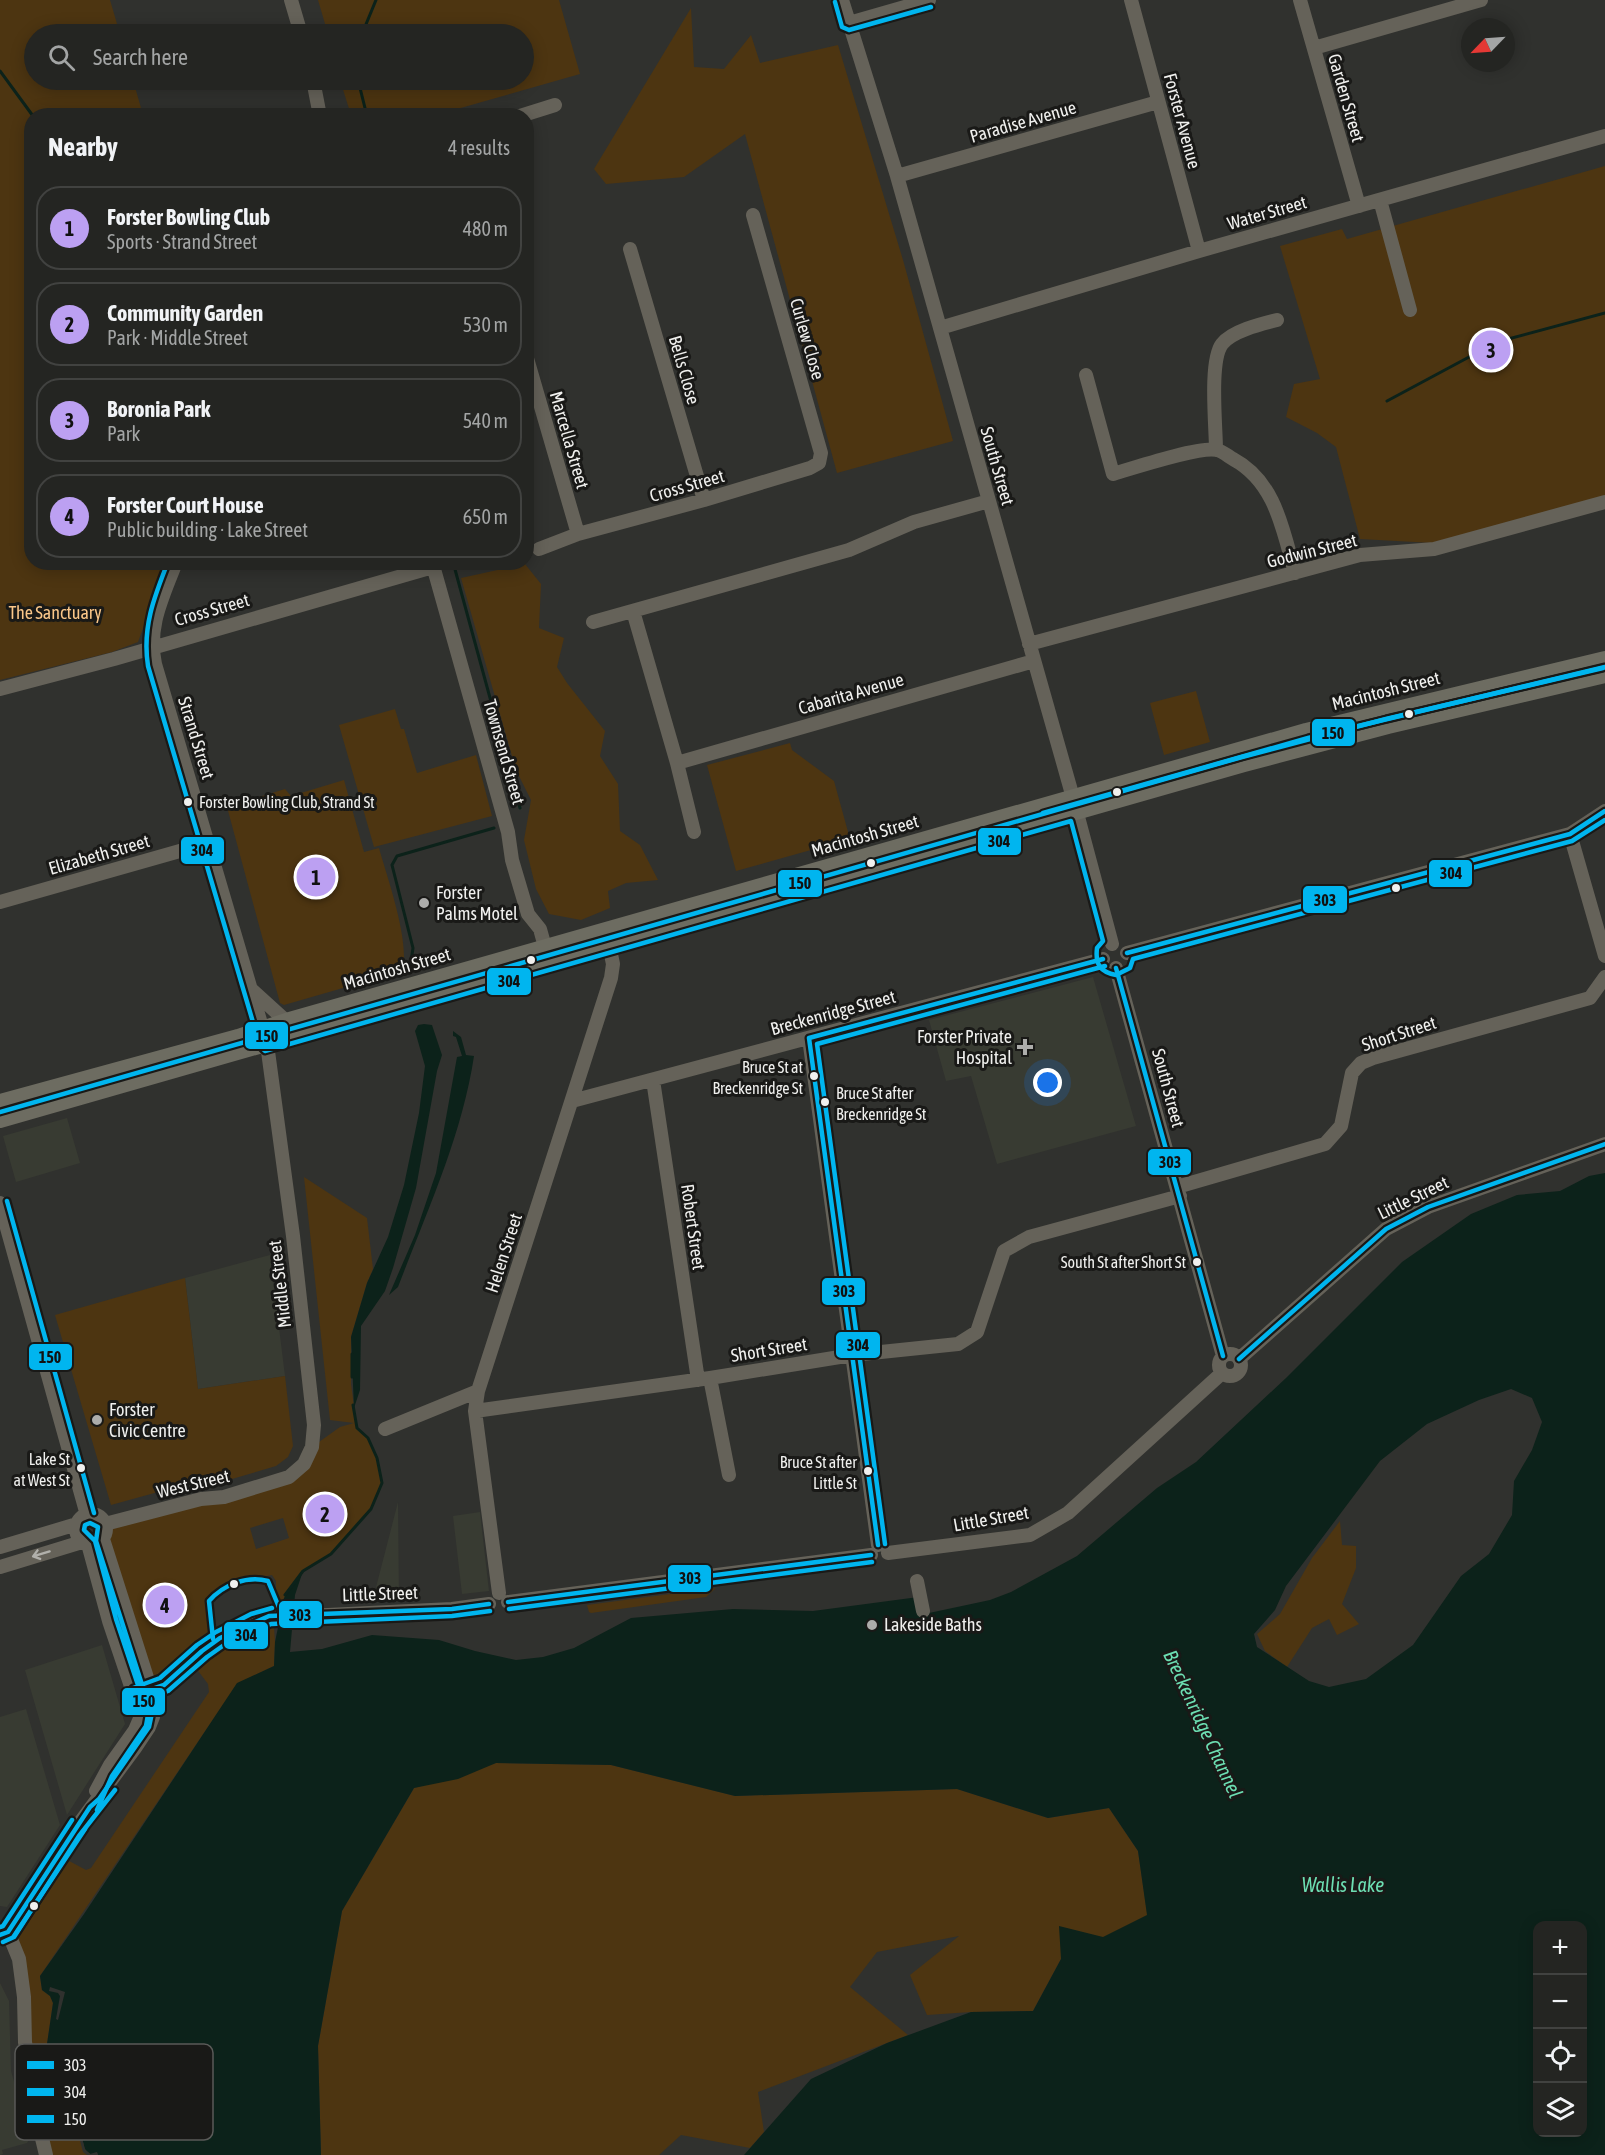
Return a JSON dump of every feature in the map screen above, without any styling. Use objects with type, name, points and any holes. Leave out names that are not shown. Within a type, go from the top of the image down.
[{"type":"main road","name":"Macintosh Street","points":[[0,1120],[260,1047],[607,938],[1074,804],[1306,731],[1605,659]]},
{"type":"main road","name":"Macintosh Street","points":[[1074,804],[1605,675]]},
{"type":"main road","name":"Macintosh Street","points":[[0,1102],[238,1037],[286,1021],[546,947],[607,938]]},
{"type":"street","points":[[291,0],[298,24]]},
{"type":"street","name":"South Street","points":[[842,0],[897,176],[1112,944]]},
{"type":"street","points":[[849,23],[929,0]]},
{"type":"street","name":"Forster Avenue","points":[[1131,0],[1199,251]]},
{"type":"street","name":"Garden Street","points":[[1300,0],[1359,206]]},
{"type":"street","points":[[1314,48],[1481,0]]},
{"type":"street","points":[[315,90],[318,108]]},
{"type":"street","name":"Paradise Avenue","points":[[897,176],[1158,102]]},
{"type":"street","points":[[534,112],[555,105]]},
{"type":"street","name":"Water Street","points":[[940,328],[1199,251],[1605,136]]},
{"type":"street","points":[[1380,200],[1410,310]]},
{"type":"street","name":"Curlew Close","points":[[753,215],[821,453],[819,463],[810,468]]},
{"type":"street","name":"Bells Close","points":[[630,249],[704,500]]},
{"type":"street","points":[[1216,450],[1214,371],[1222,344],[1244,329],[1276,320]]},
{"type":"street","points":[[1086,375],[1113,474],[1191,453],[1216,450],[1238,461],[1260,480],[1276,505],[1295,573]]},
{"type":"street","name":"Marcella Street","points":[[534,383],[578,534]]},
{"type":"street","name":"Cross Street","points":[[539,549],[578,534],[810,468]]},
{"type":"street","points":[[592,622],[849,550],[914,522],[988,501]]},
{"type":"street","name":"Godwin Street","points":[[1029,644],[1360,555],[1434,549],[1605,502]]},
{"type":"street","name":"Strand Street","points":[[173,570],[155,619],[152,646],[155,664],[263,1028]]},
{"type":"street","name":"Cross Street","points":[[0,689],[114,659],[416,570]]},
{"type":"street","name":"Townsend Street","points":[[434,570],[505,823],[512,860],[528,914],[540,929],[546,947]]},
{"type":"street","points":[[633,611],[678,763],[694,832]]},
{"type":"street","name":"Cabarita Avenue","points":[[678,763],[1034,660]]},
{"type":"street","points":[[1127,953],[1570,834],[1605,811]]},
{"type":"street","points":[[1570,834],[1605,956]]},
{"type":"street","name":"Elizabeth Street","points":[[0,902],[208,843]]},
{"type":"street","name":"Helen Street","points":[[503,1597],[475,1411],[478,1391],[613,971],[607,938]]},
{"type":"street","points":[[1112,944],[1121,945],[1127,953],[1125,963],[1116,968],[1108,966],[1103,959],[1104,950],[1112,944]]},
{"type":"street","name":"Breckenridge Street","points":[[572,1101],[1103,959]]},
{"type":"street","name":"South Street","points":[[1116,968],[1223,1356]]},
{"type":"street","name":"Short Street","points":[[475,1411],[852,1356],[958,1344],[977,1332],[1004,1251],[1029,1237],[1179,1192],[1325,1144],[1341,1126],[1352,1073],[1361,1063],[1590,998],[1605,977]]},
{"type":"street","points":[[252,989],[286,1021]]},
{"type":"street","name":"Middle Street","points":[[263,1028],[260,1047],[273,1078],[314,1425],[312,1447],[304,1464],[289,1477]]},
{"type":"street","points":[[809,1038],[879,1551]]},
{"type":"street","name":"Robert Street","points":[[653,1080],[704,1379],[729,1475]]},
{"type":"street","name":"Little Street","points":[[1239,1359],[1386,1229],[1428,1207],[1605,1144]]},
{"type":"street","points":[[0,1203],[82,1520],[77,1534],[85,1543],[141,1716],[139,1723],[105,1773],[90,1807],[4,1933],[19,1959],[24,1996],[25,2044]]},
{"type":"street","points":[[1230,1354],[1239,1359],[1241,1365],[1237,1373],[1229,1376],[1222,1373],[1218,1365],[1223,1356],[1230,1354]]},
{"type":"street","name":"Little Street","points":[[135,1695],[164,1685],[220,1638],[254,1621],[274,1615],[452,1609],[489,1605],[492,1610],[498,1612],[504,1610],[503,1597],[1030,1534],[1068,1513],[1222,1373]]},
{"type":"street","points":[[386,1429],[478,1391]]},
{"type":"street","name":"West Street","points":[[105,1524],[201,1499],[224,1497],[289,1477]]},
{"type":"street","points":[[0,1547],[82,1520],[100,1517],[105,1524],[106,1532],[103,1539],[96,1544],[85,1543],[0,1567]]},
{"type":"street","points":[[90,1807],[99,1799],[149,1727],[153,1708],[151,1690],[103,1539]]},
{"type":"street","points":[[917,1581],[922,1611]]},
{"type":"street","points":[[42,2140],[46,2155]]},
{"type":"shaded area","name":"Forster Private Hospital","points":[[1093,977],[1136,1126],[997,1164],[971,1076],[946,1081],[929,1020]]},
{"type":"shaded area","points":[[67,1118],[80,1163],[16,1182],[3,1136]]},
{"type":"shaded area","points":[[270,1255],[285,1376],[198,1389],[185,1278]]},
{"type":"shaded area","points":[[398,1502],[399,1601],[373,1599]]},
{"type":"shaded area","points":[[480,1512],[489,1591],[462,1594],[453,1516]]},
{"type":"shaded area","points":[[102,1645],[125,1724],[67,1815],[25,1670]]},
{"type":"shaded area","points":[[26,1709],[60,1825],[7,1907],[0,1906],[0,1717]]},
{"type":"shaded area","points":[[0,1983],[9,2001],[11,2071],[15,2085],[15,2140],[29,2140],[27,2143],[2,2150],[3,2154],[0,2155]]},
{"type":"green space","name":"The Sanctuary","points":[[0,0],[110,0],[117,24],[24,24],[24,90],[136,90],[141,108],[24,108],[24,570],[164,570],[138,642],[112,652],[0,680]]},
{"type":"green space","points":[[318,0],[559,0],[580,74],[534,87],[534,24],[325,24]]},
{"type":"green space","points":[[691,8],[694,67],[724,69],[751,35],[760,63],[838,45],[903,260],[953,441],[837,473],[745,134],[684,177],[606,184],[594,169]]},
{"type":"green space","points":[[343,90],[524,90],[461,108],[349,108]]},
{"type":"green space","points":[[1605,166],[1605,496],[1433,543],[1360,539],[1336,447],[1317,433],[1286,417],[1294,384],[1320,379],[1280,246],[1342,229],[1347,239]]},
{"type":"green space","points":[[498,570],[530,570],[541,584],[539,628],[564,638],[557,667],[605,731],[600,756],[618,784],[620,831],[640,845],[658,880],[626,883],[608,891],[610,908],[581,920],[549,914],[536,889],[524,840],[531,800],[516,770],[461,578]]},
{"type":"green space","points":[[1196,691],[1210,742],[1164,755],[1150,703]]},
{"type":"green space","points":[[395,709],[401,729],[404,729],[417,773],[476,755],[492,816],[374,847],[339,725]]},
{"type":"green space","points":[[790,743],[792,750],[834,781],[850,839],[736,871],[707,765]]},
{"type":"green space","points":[[344,780],[364,852],[379,848],[401,928],[404,959],[402,971],[284,1005],[280,1003],[227,807],[285,789],[291,796]]},
{"type":"green space","points":[[304,1177],[367,1218],[373,1269],[351,1337],[351,1384],[357,1428],[368,1438],[377,1458],[382,1483],[371,1509],[331,1554],[303,1571],[284,1598],[282,1606],[276,1606],[276,1581],[272,1575],[237,1584],[219,1592],[209,1604],[209,1632],[162,1676],[156,1677],[152,1674],[105,1535],[106,1529],[289,1477],[312,1447],[340,1427],[354,1423],[330,1420]],"holes":[[[283,1518],[289,1538],[256,1549],[250,1528]]]},
{"type":"green space","points":[[185,1278],[198,1389],[285,1376],[293,1446],[288,1457],[276,1466],[232,1479],[198,1481],[111,1505],[55,1315]]},
{"type":"green space","points":[[1340,1521],[1342,1545],[1356,1546],[1356,1568],[1342,1604],[1359,1624],[1337,1635],[1329,1619],[1312,1628],[1287,1667],[1265,1651],[1257,1634],[1280,1614],[1312,1558]]},
{"type":"green space","points":[[716,1588],[706,1597],[591,1613],[587,1605]]},
{"type":"green space","points":[[274,1627],[274,1666],[237,1684],[40,1976],[42,1990],[50,1996],[53,2003],[47,2044],[27,2044],[8,1932],[58,1855],[86,1870],[91,1868],[209,1692],[208,1684],[196,1668],[230,1643]]},
{"type":"green space","points":[[496,1763],[611,1765],[735,1796],[957,1789],[1048,1818],[1109,1808],[1138,1851],[1148,1919],[1061,1959],[1033,2011],[927,2015],[910,1975],[959,1936],[877,1952],[850,1987],[908,2035],[758,2092],[764,2132],[750,2148],[681,2135],[659,2155],[321,2155],[318,2046],[342,1911],[414,1788]]},
{"type":"green space","points":[[43,2140],[83,2140],[85,2150],[92,2155],[46,2155]]},
{"type":"water","points":[[418,1025],[432,1025],[442,1055],[437,1071],[416,1188],[393,1268],[385,1291],[361,1326],[360,1390],[354,1408],[351,1337],[367,1283],[388,1237],[404,1185],[419,1113],[425,1066],[415,1031]]},
{"type":"water","points":[[453,1031],[461,1037],[466,1055],[474,1056],[461,1115],[432,1202],[398,1287],[389,1295],[415,1235],[436,1173],[457,1057],[462,1056]]},
{"type":"water","name":"Wallis Lake","points":[[1605,1173],[1605,2155],[744,2155],[811,2079],[887,2043],[971,2012],[1033,2011],[1061,1959],[1059,1926],[1103,1937],[1147,1915],[1138,1851],[1109,1808],[1048,1818],[957,1789],[735,1796],[611,1765],[496,1763],[458,1779],[414,1788],[342,1911],[318,2046],[321,2155],[98,2155],[97,2153],[92,2155],[85,2150],[83,2140],[213,2140],[213,2044],[47,2044],[53,2003],[50,1996],[42,1990],[40,1976],[84,1914],[237,1683],[274,1666],[275,1642],[284,1598],[303,1571],[295,1595],[290,1652],[322,1649],[372,1635],[439,1640],[516,1660],[543,1657],[574,1648],[631,1618],[733,1609],[813,1611],[926,1596],[929,1613],[990,1600],[1011,1592],[1077,1556],[1157,1488],[1196,1462],[1286,1378],[1402,1262],[1471,1214],[1517,1195],[1560,1191],[1589,1176]],"holes":[[[1511,1389],[1532,1398],[1542,1422],[1532,1450],[1514,1481],[1512,1515],[1489,1554],[1461,1576],[1413,1645],[1366,1679],[1329,1687],[1309,1681],[1257,1647],[1254,1634],[1275,1610],[1286,1586],[1380,1461],[1427,1424],[1479,1400]]]},
{"type":"pier","points":[[50,1987],[65,1992],[58,2020],[56,2019],[60,1996],[58,1993],[49,1991]]},
{"type":"pier","points":[[80,2140],[82,2140],[85,2149],[90,2154],[97,2152],[98,2155],[87,2155],[83,2152]]},
{"type":"waterway","points":[[366,24],[376,0]]},
{"type":"waterway","points":[[0,71],[27,108]]},
{"type":"waterway","points":[[360,90],[365,108]]},
{"type":"waterway","points":[[1387,401],[1497,342],[1605,313]]},
{"type":"waterway","points":[[455,570],[520,808]]},
{"type":"waterway","points":[[410,968],[413,948],[392,865],[397,856],[494,828]]},
{"type":"waterway","points":[[352,1354],[352,1377]]},
{"type":"waterway","points":[[285,1595],[303,1571],[331,1554],[371,1509],[382,1483],[377,1458],[368,1438],[357,1428],[353,1405]]},
{"type":"transit line","name":"304","points":[[835,2],[842,27],[849,30],[931,7]]},
{"type":"transit line","name":"304","points":[[165,570],[150,613],[147,639],[148,666],[260,1046],[265,1051],[1071,821],[1103,941],[1097,948],[1098,963],[1106,972],[1116,975],[1130,968],[1133,959],[1572,841],[1605,820]]},
{"type":"transit line","name":"304","points":[[1043,813],[1308,738],[1605,667]]},
{"type":"transit line","name":"150","points":[[0,1112],[1242,757],[1386,719],[1603,668]]},
{"type":"transit line","name":"303","points":[[1127,953],[1570,834],[1605,811]]},
{"type":"transit line","name":"303","points":[[809,1038],[1103,959]]},
{"type":"transit line","name":"304","points":[[885,1544],[817,1044],[1105,966]]},
{"type":"transit line","name":"303","points":[[1116,968],[1223,1356]]},
{"type":"transit line","name":"303","points":[[809,1038],[878,1545]]},
{"type":"transit line","name":"303","points":[[1239,1359],[1386,1229],[1428,1207],[1605,1144]]},
{"type":"transit line","name":"150","points":[[7,1201],[94,1513]]},
{"type":"transit line","name":"150","points":[[90,1523],[98,1527],[96,1541],[144,1691],[144,1703],[116,1619],[95,1541],[84,1530],[85,1525],[90,1523]]},
{"type":"transit line","name":"303","points":[[508,1602],[871,1555]]},
{"type":"transit line","name":"304","points":[[509,1609],[872,1562]]},
{"type":"transit line","name":"150","points":[[213,1639],[209,1601],[228,1586],[244,1580],[268,1581],[281,1612]]},
{"type":"transit line","name":"303","points":[[135,1695],[164,1685],[220,1638],[269,1616],[452,1609],[489,1604]]},
{"type":"transit line","name":"150","points":[[133,1688],[160,1678],[197,1645],[216,1632],[251,1614],[272,1608]]},
{"type":"transit line","name":"304","points":[[97,1810],[112,1776],[146,1726],[148,1715],[144,1700],[168,1691],[224,1645],[271,1624],[452,1616],[490,1611]]},
{"type":"transit line","name":"303","points":[[0,1935],[8,1932],[90,1807],[99,1799],[149,1727],[153,1708],[151,1690]]},
{"type":"transit line","name":"304","points":[[3,1942],[14,1937],[79,1836],[115,1790]]},
{"type":"transit line","name":"150","points":[[0,1927],[3,1926],[72,1820]]},
{"type":"transit line","name":"150","points":[[14,1936],[85,1829]]},
{"type":"place","name":"Boronia Park","points":[[1491,350]]},
{"type":"place","name":"Forster Bowling Club, Strand St","points":[[188,802]]},
{"type":"place","name":"Forster Bowling Club","points":[[316,877]]},
{"type":"place","name":"Forster Palms Motel","points":[[424,903]]},
{"type":"place","name":"Forster Private Hospital","points":[[1025,1047]]},
{"type":"place","name":"Bruce St at Breckenridge St","points":[[814,1076]]},
{"type":"place","name":"Bruce St after Breckenridge St","points":[[825,1102]]},
{"type":"place","name":"South St after Short St","points":[[1197,1262]]},
{"type":"place","name":"Forster Civic Centre","points":[[97,1420]]},
{"type":"place","name":"Lake St at West St","points":[[81,1468]]},
{"type":"place","name":"Bruce St after Little St","points":[[868,1471]]},
{"type":"place","name":"Community Garden","points":[[325,1514]]},
{"type":"place","name":"Forster Court House","points":[[165,1605]]},
{"type":"place","name":"Lakeside Baths","points":[[872,1625]]},
{"type":"water label","name":"Breckenridge Channel","points":[[1203,1724]]}]
